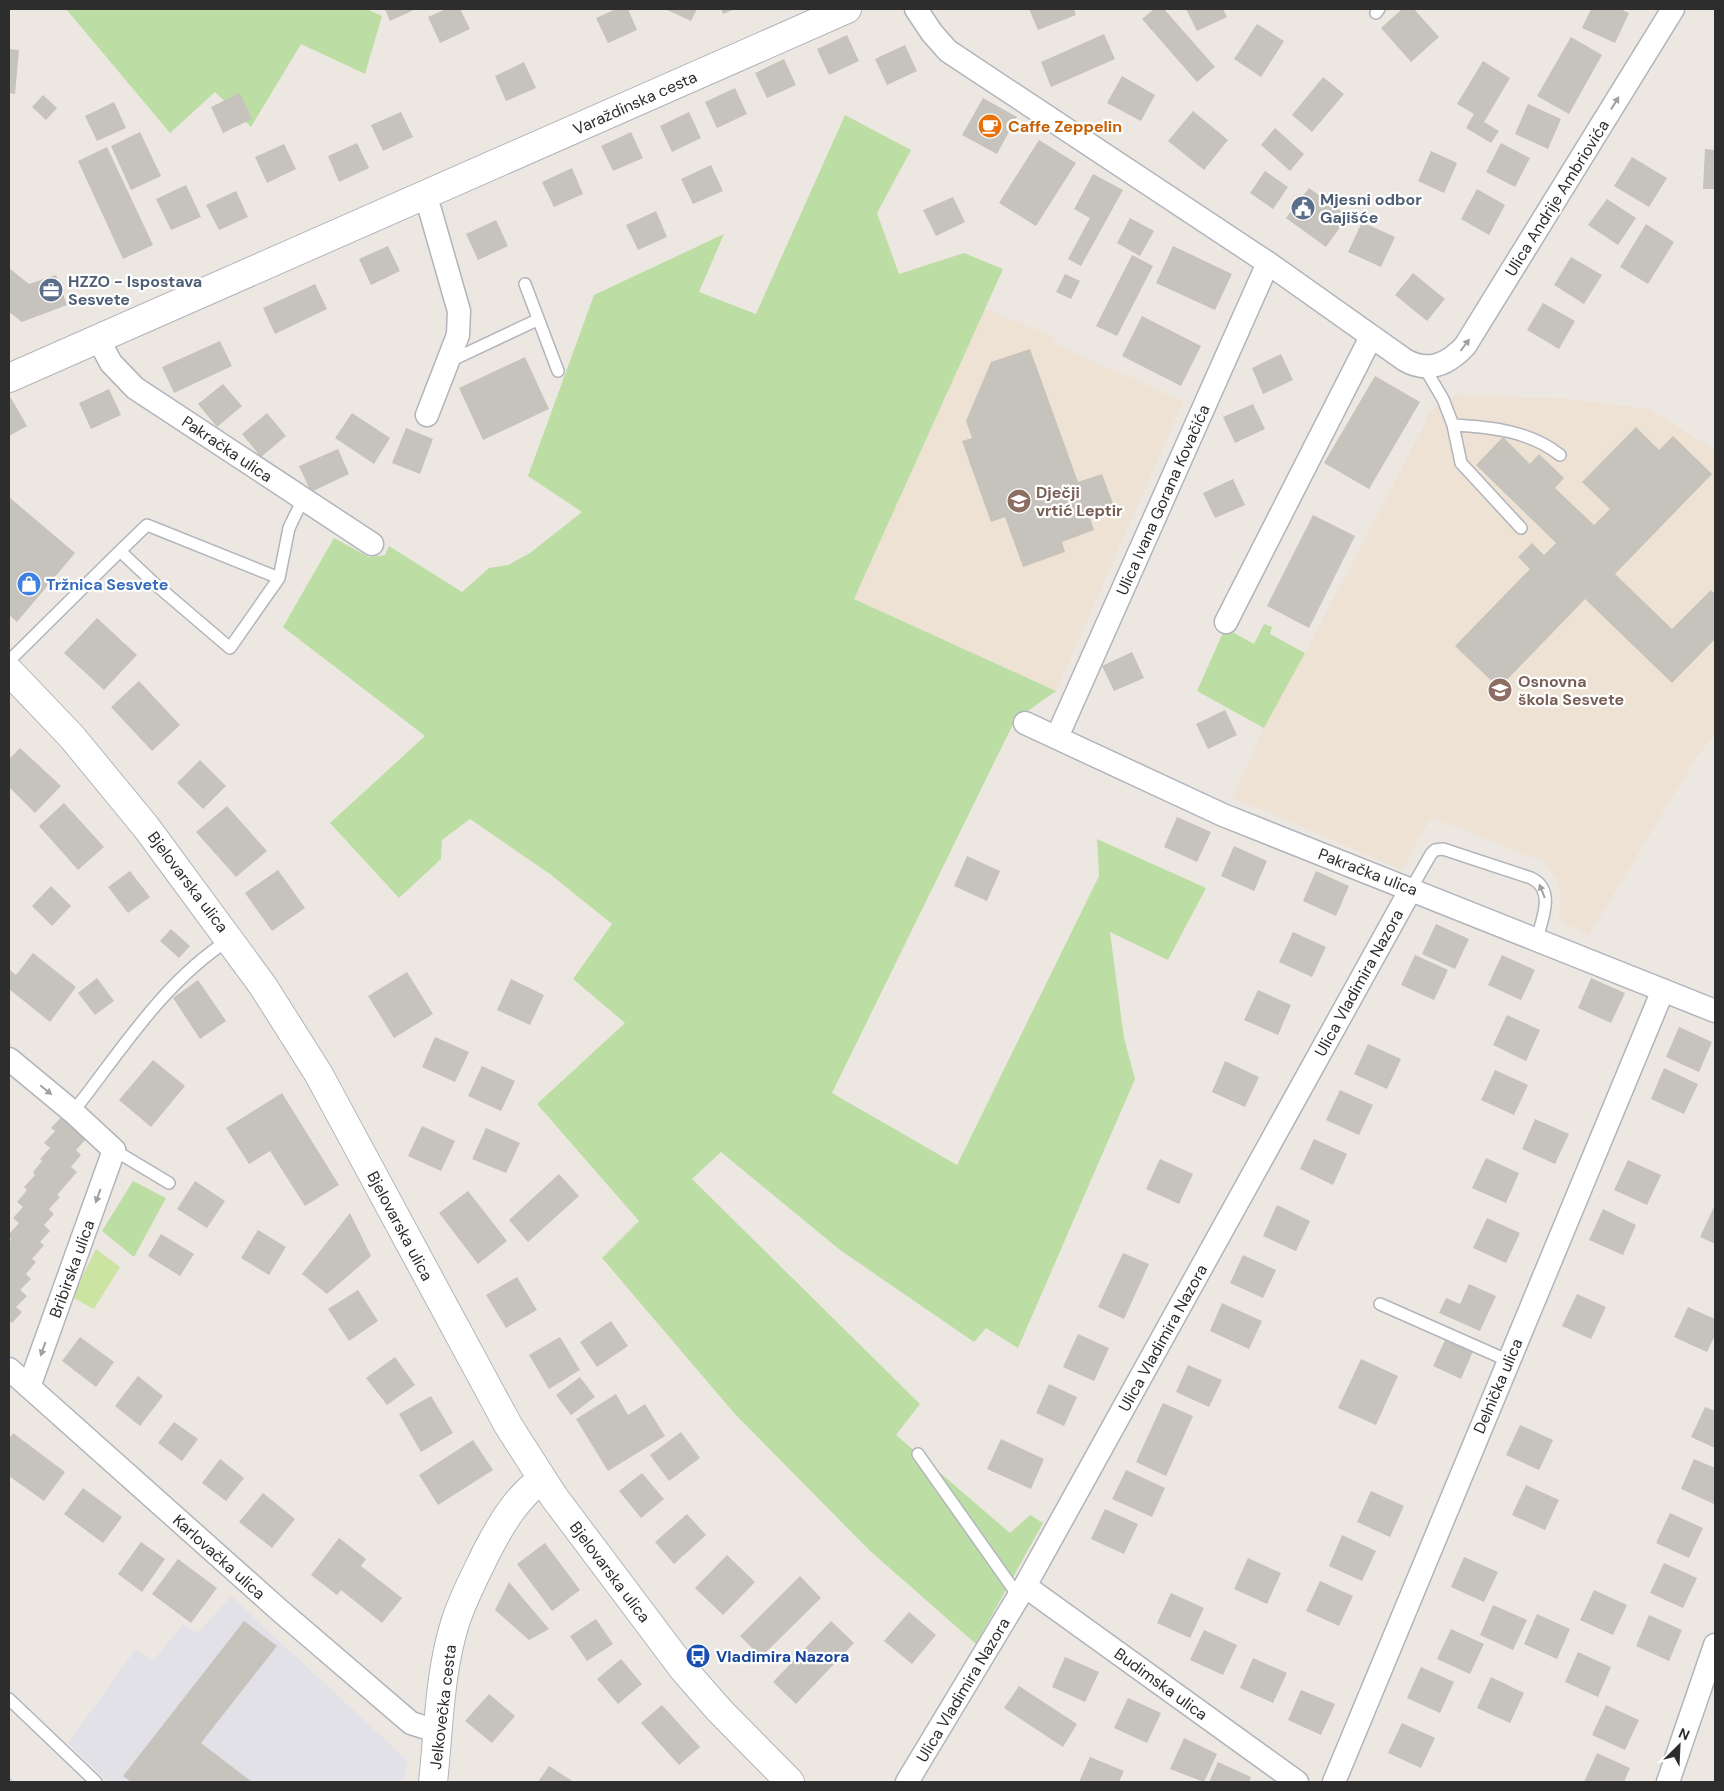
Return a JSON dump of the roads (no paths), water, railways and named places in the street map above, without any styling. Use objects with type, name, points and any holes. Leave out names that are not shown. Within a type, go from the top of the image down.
[{"type":"main road","name":"Varaždinska cesta","points":[[9,378],[424,197],[847,9]]},
{"type":"main road","name":"Bjelovarska ulica","points":[[9,671],[46,709],[174,862],[291,1028],[318,1073],[504,1417],[542,1479],[607,1570],[684,1670],[732,1724],[790,1782]]},
{"type":"main road","name":"Jelkovečka cesta","points":[[433,1782],[446,1660],[456,1620],[469,1587],[505,1519],[525,1493],[542,1479]]},
{"type":"street","points":[[916,9],[932,32],[948,50],[1268,263],[1410,363],[1424,367]]},
{"type":"street","name":"Ulica Andrije Ambriovića","points":[[1424,367],[1441,365],[1452,359],[1465,346],[1673,9]]},
{"type":"street","points":[[424,197],[430,210],[458,311],[458,334],[427,415]]},
{"type":"street","name":"Ulica Ivana Gorana Kovačića","points":[[1058,737],[1268,263]]},
{"type":"street","points":[[1226,622],[1371,337]]},
{"type":"street","name":"Pakračka ulica","points":[[98,339],[111,363],[135,388],[372,544]]},
{"type":"street","name":"Pakračka ulica","points":[[1026,723],[1223,815],[1537,938],[1715,1011]]},
{"type":"street","name":"Ulica Vladimira Nazora","points":[[908,1782],[1022,1591],[1411,889]]},
{"type":"street","name":"Delnička ulica","points":[[1334,1782],[1663,990]]},
{"type":"street","points":[[9,1059],[73,1112],[114,1150]]},
{"type":"street","name":"Bribirska ulica","points":[[29,1387],[114,1150]]},
{"type":"street","name":"Karlovačka ulica","points":[[9,1369],[278,1609],[411,1723],[439,1732]]},
{"type":"street","name":"Budimska ulica","points":[[1022,1591],[1297,1782]]},
{"type":"street","points":[[1668,1782],[1715,1645]]},
{"type":"lane","points":[[525,284],[537,320],[558,371]]},
{"type":"lane","points":[[448,361],[537,320]]},
{"type":"lane","points":[[1424,367],[1443,399],[1454,425],[1461,463],[1521,528]]},
{"type":"lane","points":[[1454,425],[1492,427],[1515,433],[1550,447],[1560,455]]},
{"type":"lane","points":[[120,551],[155,584],[230,648],[279,578],[290,528],[303,499]]},
{"type":"lane","points":[[9,661],[147,525],[279,578]]},
{"type":"lane","points":[[1411,889],[1431,854],[1435,850],[1443,849],[1531,878],[1538,881],[1546,896],[1545,910],[1537,938]]},
{"type":"lane","points":[[73,1112],[150,1012],[204,958],[230,939]]},
{"type":"lane","points":[[114,1150],[169,1182]]},
{"type":"lane","points":[[1380,1304],[1509,1361]]},
{"type":"lane","points":[[918,1454],[1022,1591]]},
{"type":"lane","points":[[9,1699],[96,1782]]},
{"type":"place","name":"Caffe Zeppelin","points":[[990,126]]},
{"type":"place","name":"Mjesni odbor Gajišće","points":[[1303,208]]},
{"type":"place","name":"HZZO - Ispostava Sesvete","points":[[51,290]]},
{"type":"place","name":"Dječji vrtić Leptir","points":[[1019,501]]},
{"type":"place","name":"Tržnica Sesvete","points":[[29,584]]},
{"type":"place","name":"Osnovna škola Sesvete","points":[[1500,690]]},
{"type":"place","name":"Vladimira Nazora","points":[[698,1656]]}]
